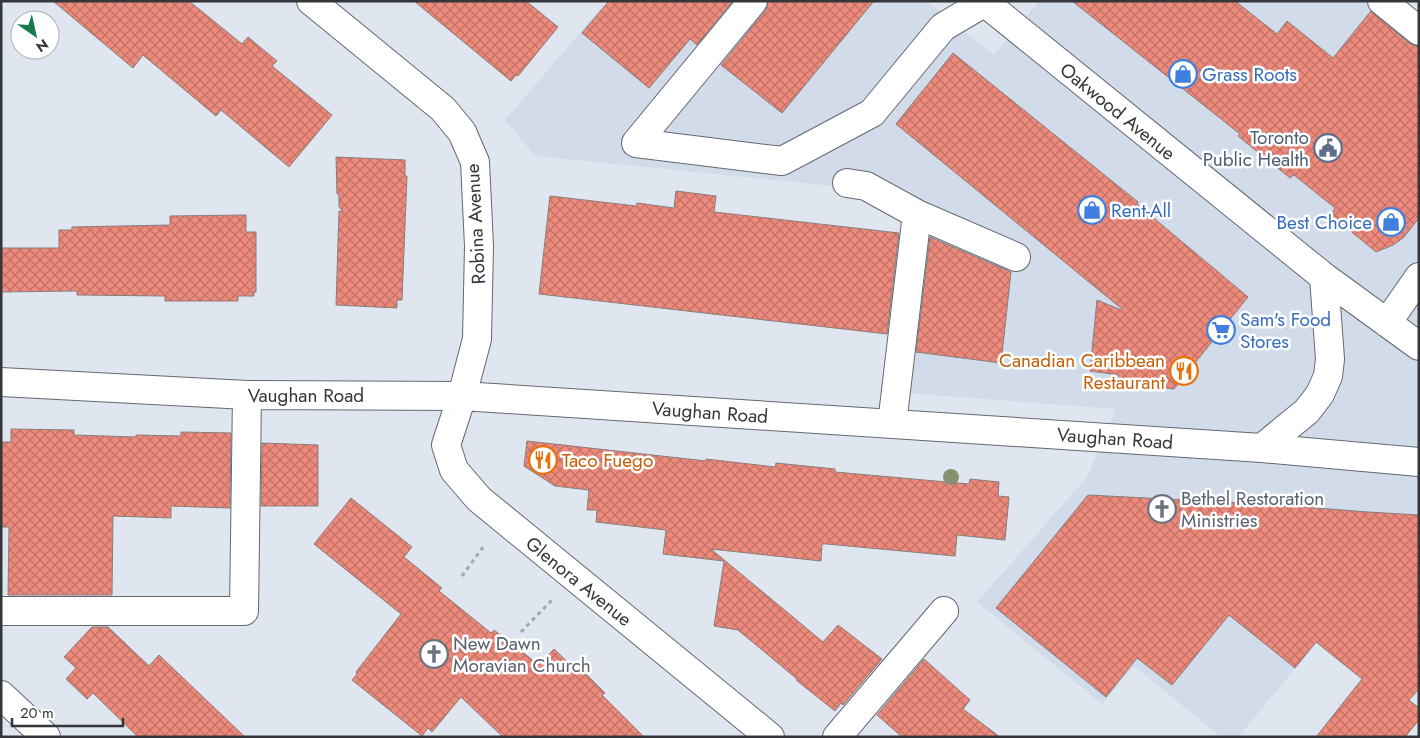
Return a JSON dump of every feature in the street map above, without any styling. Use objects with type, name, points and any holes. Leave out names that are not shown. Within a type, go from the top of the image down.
[{"type":"street","name":"Robina Avenue","points":[[311,1],[442,109],[462,132],[475,162],[479,246],[477,339],[462,396]]},
{"type":"street","points":[[753,1],[636,143],[782,161],[872,113],[943,27],[985,2]]},
{"type":"street","points":[[1382,1],[1419,31]]},
{"type":"street","name":"Oakwood Avenue","points":[[985,2],[1324,277],[1419,346]]},
{"type":"street","points":[[846,183],[866,186],[917,214],[1016,257]]},
{"type":"street","points":[[892,424],[917,214]]},
{"type":"street","points":[[1262,448],[1307,411],[1320,394],[1328,376],[1330,359],[1324,277]]},
{"type":"street","points":[[1387,323],[1419,277]]},
{"type":"street","name":"Vaughan Road","points":[[1,382],[247,395],[462,396],[1262,448],[1419,462]]},
{"type":"street","points":[[1,611],[244,611],[247,395]]},
{"type":"street","name":"Glenora Avenue","points":[[462,396],[446,445],[454,470],[479,499],[770,737]]},
{"type":"street","points":[[837,737],[944,611]]},
{"type":"street","points":[[1,695],[46,737]]},
{"type":"path","points":[[462,576],[488,540]]},
{"type":"path","points":[[521,632],[556,596]]},
{"type":"shaded area","points":[[607,1],[927,1],[994,55],[1039,1],[1380,1],[1419,33],[1419,594],[1340,615],[1238,737],[1221,737],[1134,666],[1102,704],[977,602],[1087,477],[1116,409],[906,393],[910,210],[873,190],[535,156],[505,120]]},
{"type":"building","points":[[53,1],[189,1],[242,44],[248,37],[277,61],[272,66],[332,115],[289,167],[221,110],[216,116],[143,55],[133,68]]},
{"type":"building","points":[[414,1],[526,1],[558,27],[518,76],[516,75],[511,81]]},
{"type":"building","points":[[609,1],[733,1],[697,45],[690,39],[649,88],[582,33]]},
{"type":"building","points":[[768,1],[874,1],[782,113],[721,65],[765,11]]},
{"type":"building","points":[[1072,1],[1235,1],[1277,34],[1287,21],[1333,58],[1371,11],[1409,43],[1419,47],[1419,218],[1403,238],[1393,245],[1376,252],[1331,215],[1335,208],[1294,175],[1290,178],[1238,136],[1240,134]]},
{"type":"building","points":[[953,53],[1138,202],[1137,204],[1248,297],[1174,389],[1119,382],[1119,375],[1090,371],[1097,300],[1122,309],[896,124]]},
{"type":"building","points":[[336,157],[405,160],[405,176],[407,176],[402,300],[397,300],[397,308],[336,305],[339,211],[343,211],[339,207],[339,194],[337,194]]},
{"type":"building","points":[[676,191],[716,196],[714,212],[899,233],[887,334],[539,294],[550,196],[636,206],[637,203],[674,208]]},
{"type":"building","points":[[246,215],[246,232],[256,232],[256,292],[254,292],[254,296],[238,296],[238,301],[165,301],[165,296],[77,295],[77,291],[1,292],[1,248],[59,248],[59,230],[72,230],[72,227],[170,225],[170,216]]},
{"type":"building","points":[[930,237],[1011,272],[1001,363],[916,352]]},
{"type":"building","points":[[11,429],[74,430],[74,435],[136,437],[136,435],[181,436],[181,432],[231,433],[230,508],[171,506],[171,518],[113,516],[112,595],[8,595],[9,527],[1,527],[1,442],[11,442]]},
{"type":"building","points":[[527,441],[706,461],[706,459],[775,467],[776,463],[835,469],[835,472],[969,484],[970,479],[999,482],[998,496],[1009,497],[1005,540],[957,535],[955,556],[822,544],[821,561],[711,549],[823,642],[838,625],[882,659],[843,705],[841,703],[835,711],[738,630],[714,626],[724,561],[663,554],[666,530],[596,522],[597,510],[587,510],[589,490],[555,486],[524,466]]},
{"type":"building","points":[[262,443],[318,445],[318,506],[261,506]]},
{"type":"building","points":[[1088,495],[1263,504],[1419,515],[1419,689],[1409,700],[1419,708],[1419,720],[1405,737],[1316,737],[1362,679],[1316,642],[1295,668],[1229,615],[1172,685],[1137,658],[1106,697],[996,608]]},
{"type":"building","points":[[351,498],[412,547],[404,557],[442,588],[439,591],[491,633],[494,630],[539,665],[554,649],[580,674],[583,671],[605,693],[602,695],[644,737],[503,737],[461,697],[432,732],[428,728],[422,736],[352,680],[357,674],[356,672],[401,614],[314,544]]},
{"type":"building","points":[[92,627],[108,627],[149,666],[159,655],[245,737],[138,737],[93,693],[87,699],[66,679],[76,668],[64,657]]},
{"type":"building","points":[[924,659],[970,700],[963,709],[1000,737],[902,737],[877,715]]},
{"type":"place","name":"Grass Roots","points":[[1183,74]]},
{"type":"place","name":"Toronto Public Health","points":[[1328,148]]},
{"type":"place","name":"Rent-All","points":[[1092,210]]},
{"type":"place","name":"Best Choice","points":[[1391,222]]},
{"type":"place","name":"Sam's Food Stores","points":[[1221,330]]},
{"type":"place","name":"Canadian Caribbean Restaurant","points":[[1184,371]]},
{"type":"place","name":"Taco Fuego","points":[[543,460]]},
{"type":"place","name":"Bethel Restoration Ministries","points":[[1162,509]]},
{"type":"place","name":"New Dawn Moravian Church","points":[[434,654]]}]
